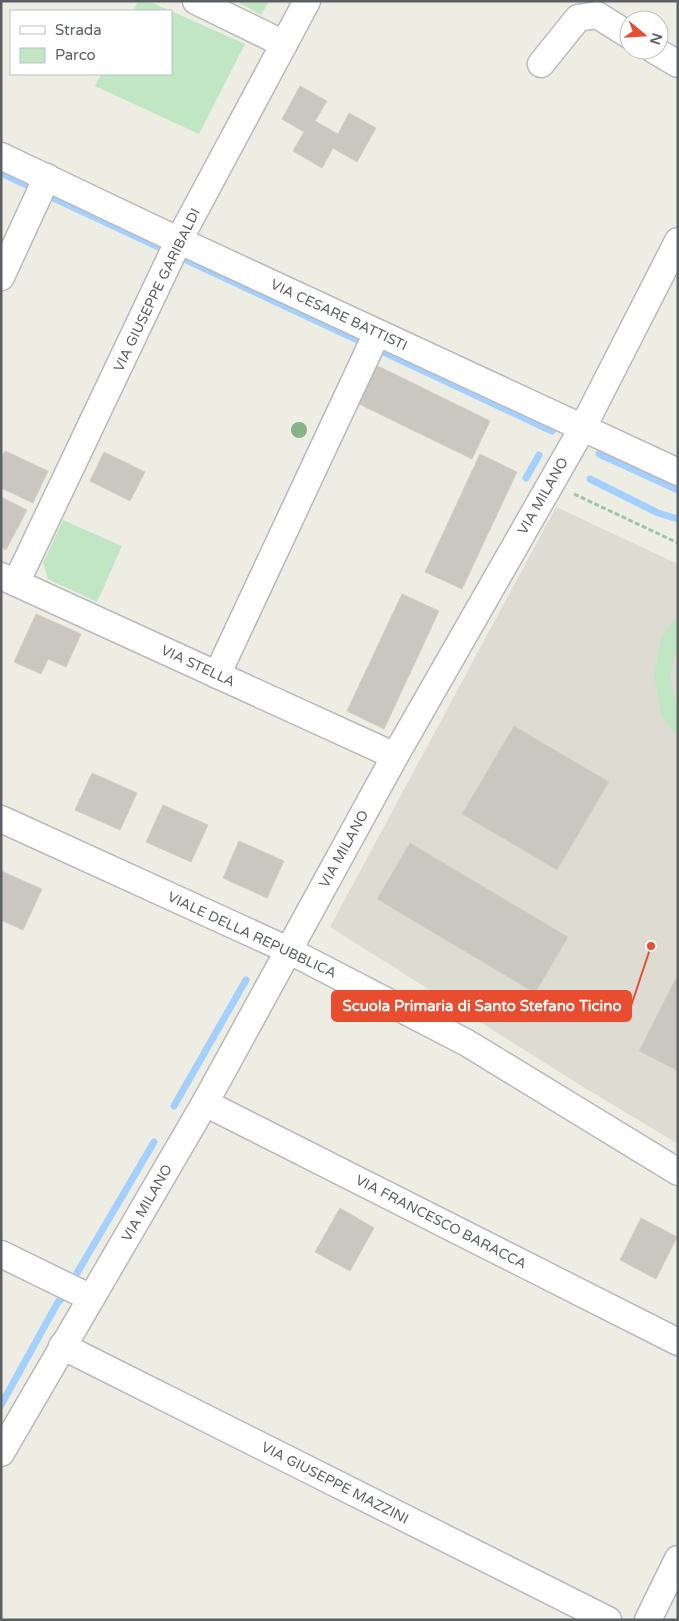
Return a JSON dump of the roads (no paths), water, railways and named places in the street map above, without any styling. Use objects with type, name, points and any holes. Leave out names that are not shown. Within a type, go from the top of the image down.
[{"type":"street","points":[[196,1],[284,44]]},
{"type":"street","name":"VIA GIUSEPPE GARIBALDI","points":[[9,580],[175,249],[307,1]]},
{"type":"street","points":[[541,64],[578,18],[597,15],[619,29]]},
{"type":"street","name":"VIA CESARE BATTISTI","points":[[1,156],[43,187],[373,342],[582,428],[678,472]]},
{"type":"street","points":[[1,277],[43,187]]},
{"type":"street","name":"VIA MILANO","points":[[1,1453],[205,1103],[395,756],[582,428],[678,240]]},
{"type":"street","points":[[217,675],[373,342]]},
{"type":"street","name":"VIA STELLA","points":[[9,580],[395,756]]},
{"type":"street","name":"VIALE DELLA REPUBBLICA","points":[[1,819],[288,950],[467,1043],[678,1172]]},
{"type":"street","name":"VIA FRANCESCO BARACCA","points":[[205,1103],[678,1342]]},
{"type":"street","points":[[1,1254],[91,1298]]},
{"type":"street","name":"VIA GIUSEPPE MAZZINI","points":[[62,1346],[608,1620]]},
{"type":"street","points":[[648,1620],[678,1559]]},
{"type":"waterway","points":[[1,173],[35,189]]},
{"type":"waterway","points":[[45,194],[366,344]]},
{"type":"waterway","points":[[375,348],[552,431]]},
{"type":"waterway","points":[[599,454],[678,490]]},
{"type":"waterway","points":[[526,478],[539,455]]},
{"type":"waterway","points":[[590,479],[658,513],[678,519]]},
{"type":"waterway","points":[[174,1106],[246,980]]},
{"type":"waterway","points":[[77,1273],[154,1142]]},
{"type":"waterway","points":[[1,1405],[58,1302],[66,1295]]},
{"type":"place","name":"Scuola Primaria di Santo Stefano Ticino","points":[[651,946]]}]
